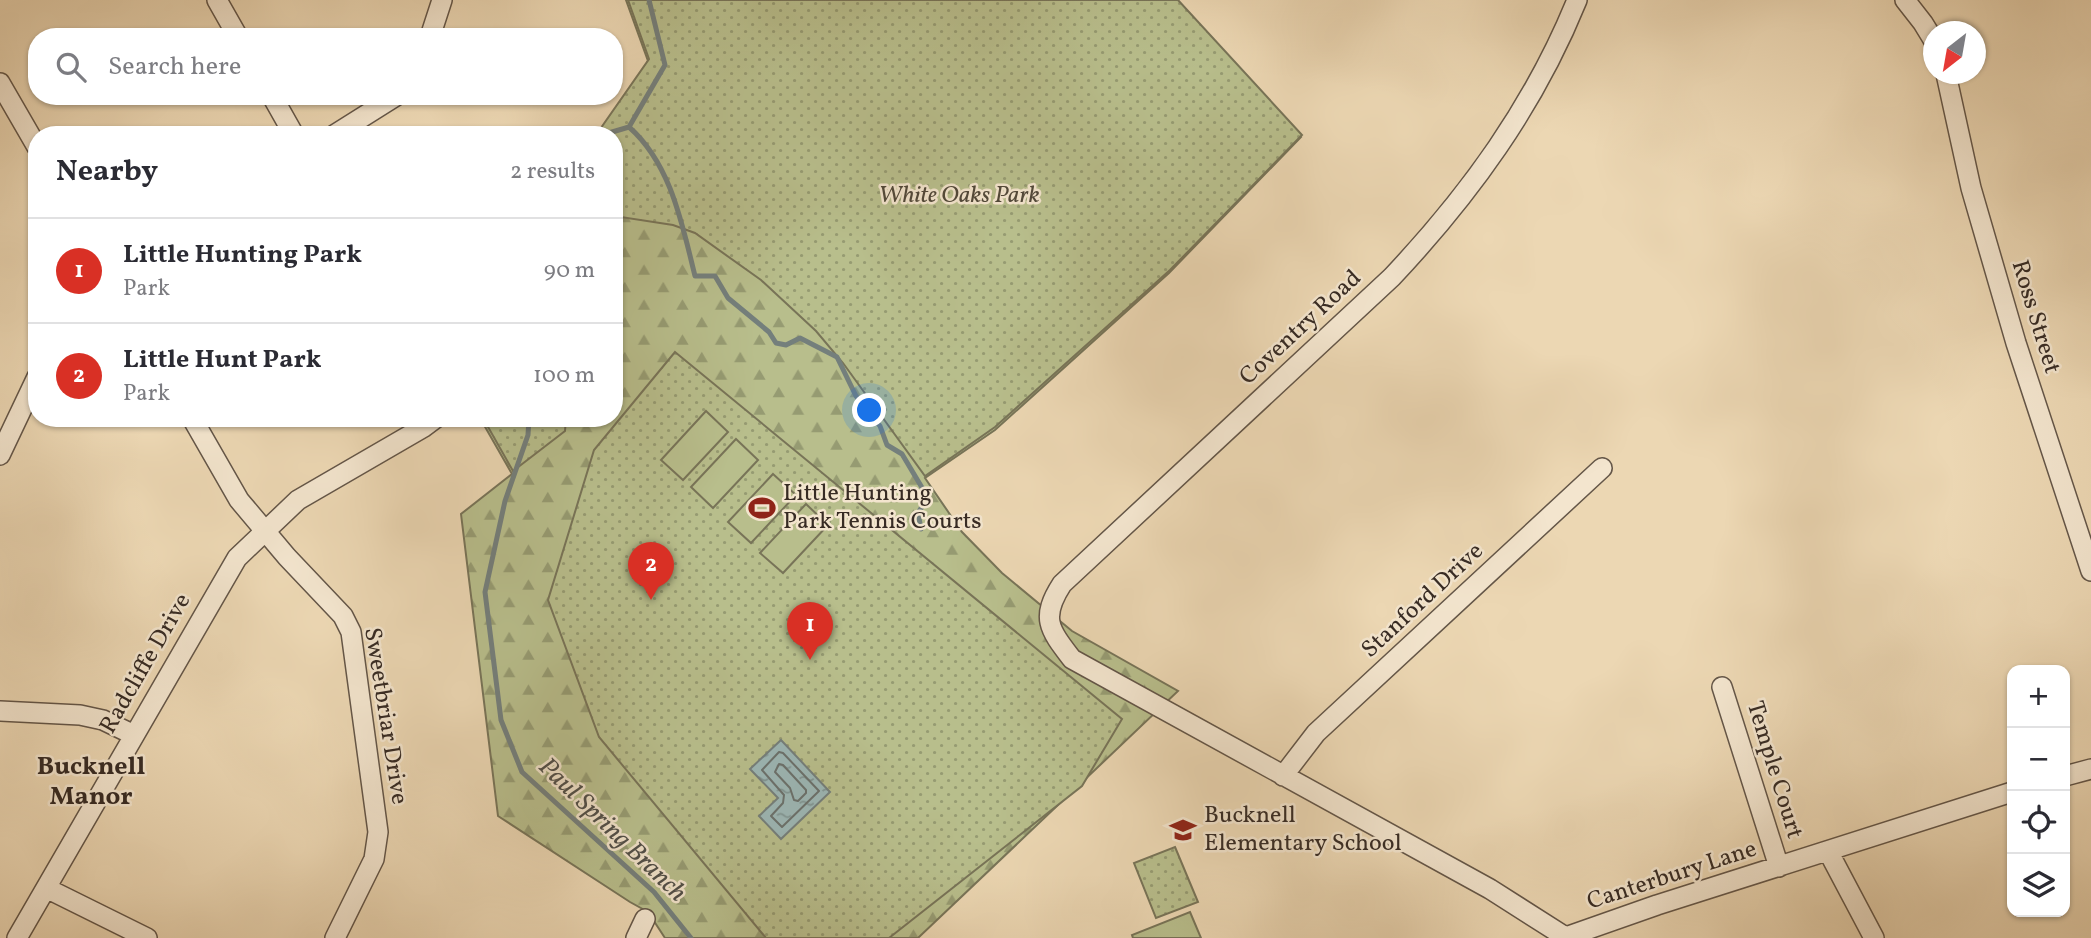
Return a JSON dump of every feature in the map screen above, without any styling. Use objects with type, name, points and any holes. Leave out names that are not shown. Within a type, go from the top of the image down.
[{"type":"street","points":[[217,0],[233,28]]},
{"type":"street","points":[[433,28],[442,0]]},
{"type":"street","name":"Coventry Road","points":[[1072,659],[1051,629],[1048,610],[1062,584],[1392,277],[1426,241],[1471,187],[1507,134],[1546,66],[1577,0]]},
{"type":"street","points":[[1905,0],[1923,23]]},
{"type":"street","points":[[0,82],[28,131]]},
{"type":"street","name":"Ross Street","points":[[1948,84],[1978,214],[2016,343],[2091,570]]},
{"type":"street","points":[[277,105],[289,126]]},
{"type":"street","points":[[348,126],[382,105]]},
{"type":"street","points":[[0,455],[28,396]]},
{"type":"street","name":"Sweetbriar Drive","points":[[197,427],[239,500],[287,557],[343,616],[351,632],[379,832],[374,859],[335,938]]},
{"type":"street","name":"Radcliffe Drive","points":[[17,938],[231,566],[298,500],[424,427]]},
{"type":"street","name":"Stanford Drive","points":[[1283,776],[1316,733],[1602,468]]},
{"type":"street","name":"Canterbury Lane","points":[[1072,659],[1490,889],[1567,937],[1670,900],[2007,794]]},
{"type":"street","name":"Temple Court","points":[[1723,687],[1779,867]]},
{"type":"street","points":[[0,711],[80,715],[103,720],[134,735]]},
{"type":"street","points":[[2070,775],[2091,769]]},
{"type":"street","points":[[1828,851],[1874,938]]},
{"type":"street","points":[[46,888],[147,938]]},
{"type":"street","points":[[636,938],[645,919]]},
{"type":"green space","points":[[626,0],[1175,0],[1301,137],[1169,273],[995,430],[925,478],[962,532],[1002,573],[1072,631],[1178,691],[918,938],[665,938],[648,912],[498,816],[461,514],[512,474],[485,427],[623,427],[623,126],[618,126],[648,61]]},
{"type":"green space","name":"White Oaks Park","points":[[628,0],[1178,0],[1302,135],[1170,270],[995,427],[925,476],[843,363],[816,331],[761,280],[695,233],[673,225],[623,217],[623,126],[602,126],[617,105],[623,105],[623,96],[649,59]]},
{"type":"green space","points":[[675,352],[1122,719],[1082,786],[889,938],[766,938],[599,737],[548,600],[594,450],[613,427],[623,427],[623,415]]},
{"type":"green space","name":"Little Hunting Park Tennis Courts","points":[[706,411],[728,432],[683,480],[661,460]]},
{"type":"green space","points":[[488,427],[565,427],[565,431],[513,471]]},
{"type":"green space","name":"Little Hunting Park Tennis Courts","points":[[736,439],[758,460],[713,508],[691,487]]},
{"type":"green space","name":"Little Hunting Park Tennis Courts","points":[[773,474],[796,495],[751,543],[728,522]]},
{"type":"green space","name":"Little Hunting Park Tennis Courts","points":[[806,504],[828,525],[783,573],[760,553]]},
{"type":"green space","points":[[1175,847],[1198,902],[1156,918],[1134,863]]},
{"type":"green space","points":[[1190,912],[1201,938],[1133,938],[1132,935]]},
{"type":"water","points":[[781,740],[830,792],[781,839],[759,816],[778,798],[750,769]]},
{"type":"waterway","name":"Paul Spring Branch","points":[[623,129],[629,127],[665,65],[649,0]]},
{"type":"waterway","name":"Paul Spring Branch","points":[[629,127],[643,142],[665,177],[673,196],[695,276],[715,276],[728,298],[769,332],[776,343],[786,345],[800,338],[837,357],[856,396],[880,426],[887,445],[902,454],[924,491],[923,505],[918,513],[921,529]]},
{"type":"waterway","name":"Paul Spring Branch","points":[[528,427],[505,501],[485,592],[501,720],[522,772],[654,892],[691,938]]},
{"type":"place","name":"Little Hunting Park Tennis Courts","points":[[762,508]]},
{"type":"place","name":"Little Hunt Park","points":[[651,600]]},
{"type":"place","name":"Little Hunting Park","points":[[810,660]]},
{"type":"place","name":"Bucknell Elementary School","points":[[1183,830]]},
{"type":"district","name":"Bucknell Manor","points":[[91,782]]}]
